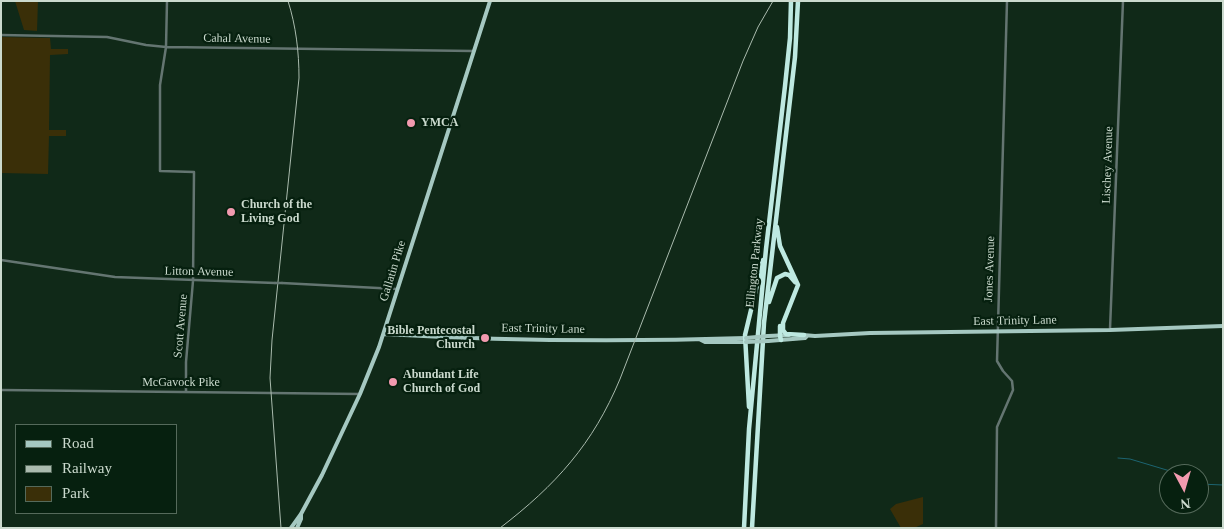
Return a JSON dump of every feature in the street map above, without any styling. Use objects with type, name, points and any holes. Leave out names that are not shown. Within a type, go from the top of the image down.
[{"type":"highway","name":"Ellington Parkway","points":[[744,528],[750,429],[766,249],[786,76],[791,1]]},
{"type":"highway","name":"Ellington Parkway","points":[[752,528],[764,323],[795,57],[798,1]]},
{"type":"highway","points":[[776,220],[780,246],[798,285],[784,323],[782,335]]},
{"type":"highway","points":[[750,429],[746,340],[766,249]]},
{"type":"highway","points":[[764,323],[771,293],[777,278],[785,274],[789,275],[796,285],[781,322],[782,335]]},
{"type":"highway","points":[[782,335],[805,335]]},
{"type":"main road","name":"Gallatin Pike","points":[[292,528],[322,475],[360,394],[384,334],[490,1]]},
{"type":"main road","name":"East Trinity Lane","points":[[384,334],[469,338],[701,340],[706,342],[768,339],[782,335],[805,338],[805,335],[870,333],[1110,330],[1223,326]]},
{"type":"main road","name":"Gallatin Pike","points":[[296,528],[301,519],[301,514]]},
{"type":"street","points":[[166,1],[166,47]]},
{"type":"street","name":"Jones Avenue","points":[[996,528],[997,426],[1013,390],[1012,381],[1003,371],[997,360],[1007,1]]},
{"type":"street","name":"Lischey Avenue","points":[[1110,330],[1123,1]]},
{"type":"street","name":"Cahal Avenue","points":[[1,35],[107,37],[166,47],[474,51]]},
{"type":"street","name":"Scott Avenue","points":[[166,47],[160,85],[160,171],[194,172],[193,281],[186,362],[186,391]]},
{"type":"street","name":"Litton Avenue","points":[[1,260],[115,277],[398,289]]},
{"type":"street","name":"McGavock Pike","points":[[1,390],[360,394]]},
{"type":"green space","points":[[15,1],[38,1],[37,31],[24,30]]},
{"type":"green space","points":[[1,37],[50,38],[51,49],[68,49],[68,54],[50,55],[49,130],[66,130],[66,136],[49,136],[48,174],[1,173]]},
{"type":"green space","points":[[923,497],[923,524],[914,528],[901,528],[890,509],[896,504]]},
{"type":"waterway","points":[[1118,458],[1130,459],[1159,468]]},
{"type":"waterway","points":[[1209,484],[1223,485]]},
{"type":"railway","points":[[281,528],[270,378],[272,340],[299,78],[296,39],[288,1]]},
{"type":"railway","points":[[500,528],[539,496],[571,462],[598,424],[620,379],[743,61],[758,27],[773,1]]},
{"type":"place","name":"YMCA","points":[[411,123]]},
{"type":"place","name":"Church of the Living God","points":[[231,212]]},
{"type":"place","name":"Bible Pentecostal Church","points":[[485,338]]},
{"type":"place","name":"Abundant Life Church of God","points":[[393,382]]}]
